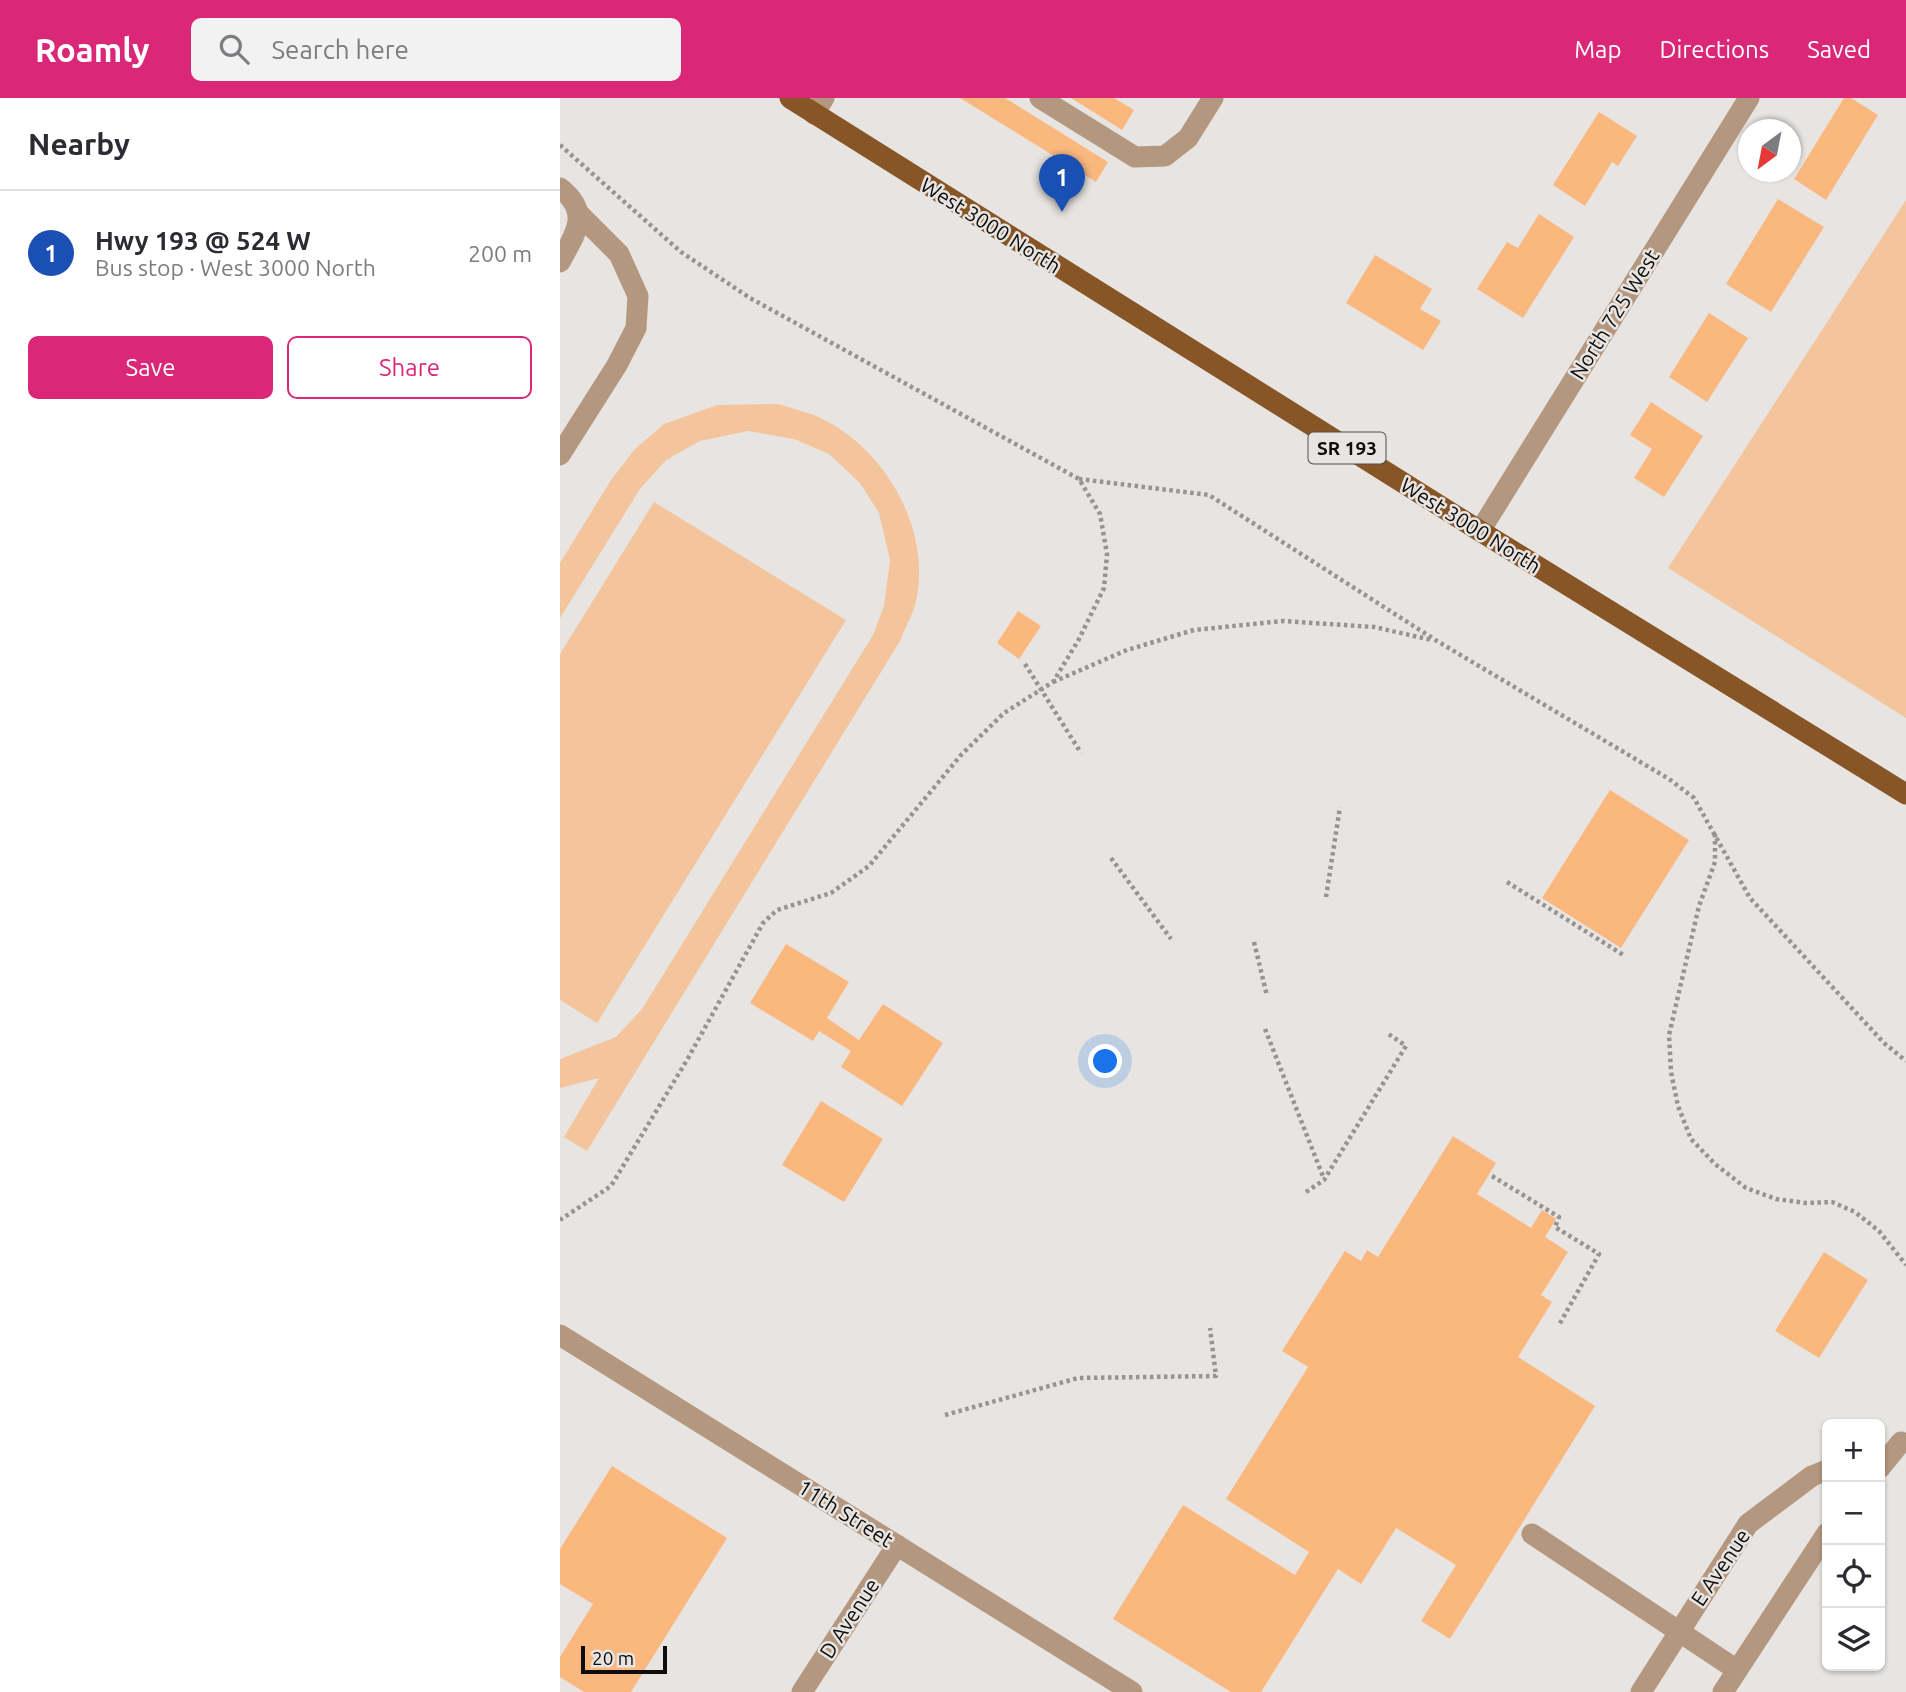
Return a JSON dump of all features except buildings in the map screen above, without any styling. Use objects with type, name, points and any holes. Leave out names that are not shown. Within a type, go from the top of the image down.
[{"type":"main road","name":"West 3000 North","points":[[790,98],[819,106],[1480,531],[1906,794]]},
{"type":"street","points":[[1040,98],[1135,157],[1165,156],[1188,138],[1213,98]]},
{"type":"street","name":"North 725 West","points":[[1480,531],[1749,98]]},
{"type":"street","points":[[560,188],[578,213],[620,254],[638,296],[636,328],[617,365],[560,455]]},
{"type":"street","points":[[560,262],[579,226],[578,213]]},
{"type":"street","name":"11th Street","points":[[560,1335],[1132,1692]]},
{"type":"street","points":[[1885,1448],[1903,1441]]},
{"type":"street","points":[[1885,1462],[1903,1441]]},
{"type":"street","name":"E Avenue","points":[[1641,1692],[1748,1524],[1812,1476],[1822,1472]]},
{"type":"street","points":[[1532,1534],[1737,1670]]},
{"type":"street","points":[[1723,1692],[1822,1541]]},
{"type":"street","name":"D Avenue","points":[[802,1692],[897,1545]]},
{"type":"path","points":[[560,145],[681,252],[750,298],[1079,479],[1209,495],[1437,641],[1669,779],[1693,798],[1750,898],[1884,1043],[1906,1061]]},
{"type":"path","points":[[1053,682],[1078,641],[1104,588],[1107,554],[1100,514],[1079,479]]},
{"type":"path","points":[[560,1220],[611,1185],[687,1060],[763,923],[777,910],[831,893],[869,866],[961,755],[1004,713],[1053,682],[1127,650],[1194,630],[1283,621],[1374,627],[1437,641]]},
{"type":"path","points":[[1025,664],[1081,753]]},
{"type":"path","points":[[1326,897],[1340,807]]},
{"type":"path","points":[[1715,833],[1715,862],[1699,906],[1669,1035],[1671,1072],[1678,1106],[1690,1139],[1714,1164],[1746,1188],[1776,1199],[1806,1203],[1832,1202],[1855,1212],[1879,1231],[1906,1265]]},
{"type":"path","points":[[1111,858],[1171,939]]},
{"type":"path","points":[[1507,882],[1625,956]]},
{"type":"path","points":[[1254,942],[1267,996]]},
{"type":"path","points":[[1265,1029],[1324,1180]]},
{"type":"path","points":[[1306,1192],[1324,1180],[1406,1046],[1387,1033]]},
{"type":"path","points":[[1492,1176],[1559,1217],[1555,1227],[1599,1254],[1559,1325]]},
{"type":"path","points":[[945,1415],[1077,1378],[1216,1376],[1210,1328]]},
{"type":"shaded area","points":[[1906,200],[1906,718],[1668,568]]},
{"type":"shaded area","points":[[778,404],[814,415],[839,428],[881,467],[897,491],[909,517],[917,545],[919,573],[916,601],[900,641],[587,1151],[564,1137],[599,1078],[560,1088],[560,1059],[616,1037],[642,1009],[873,635],[884,606],[890,560],[879,513],[860,483],[829,454],[794,439],[748,431],[700,441],[666,460],[640,489],[560,618],[560,563],[611,480],[635,449],[664,424],[717,405]]},
{"type":"shaded area","points":[[654,502],[846,620],[597,1023],[560,1000],[560,654]]},
{"type":"place","name":"Hwy 193 @ 524 W","points":[[1062,212]]}]
